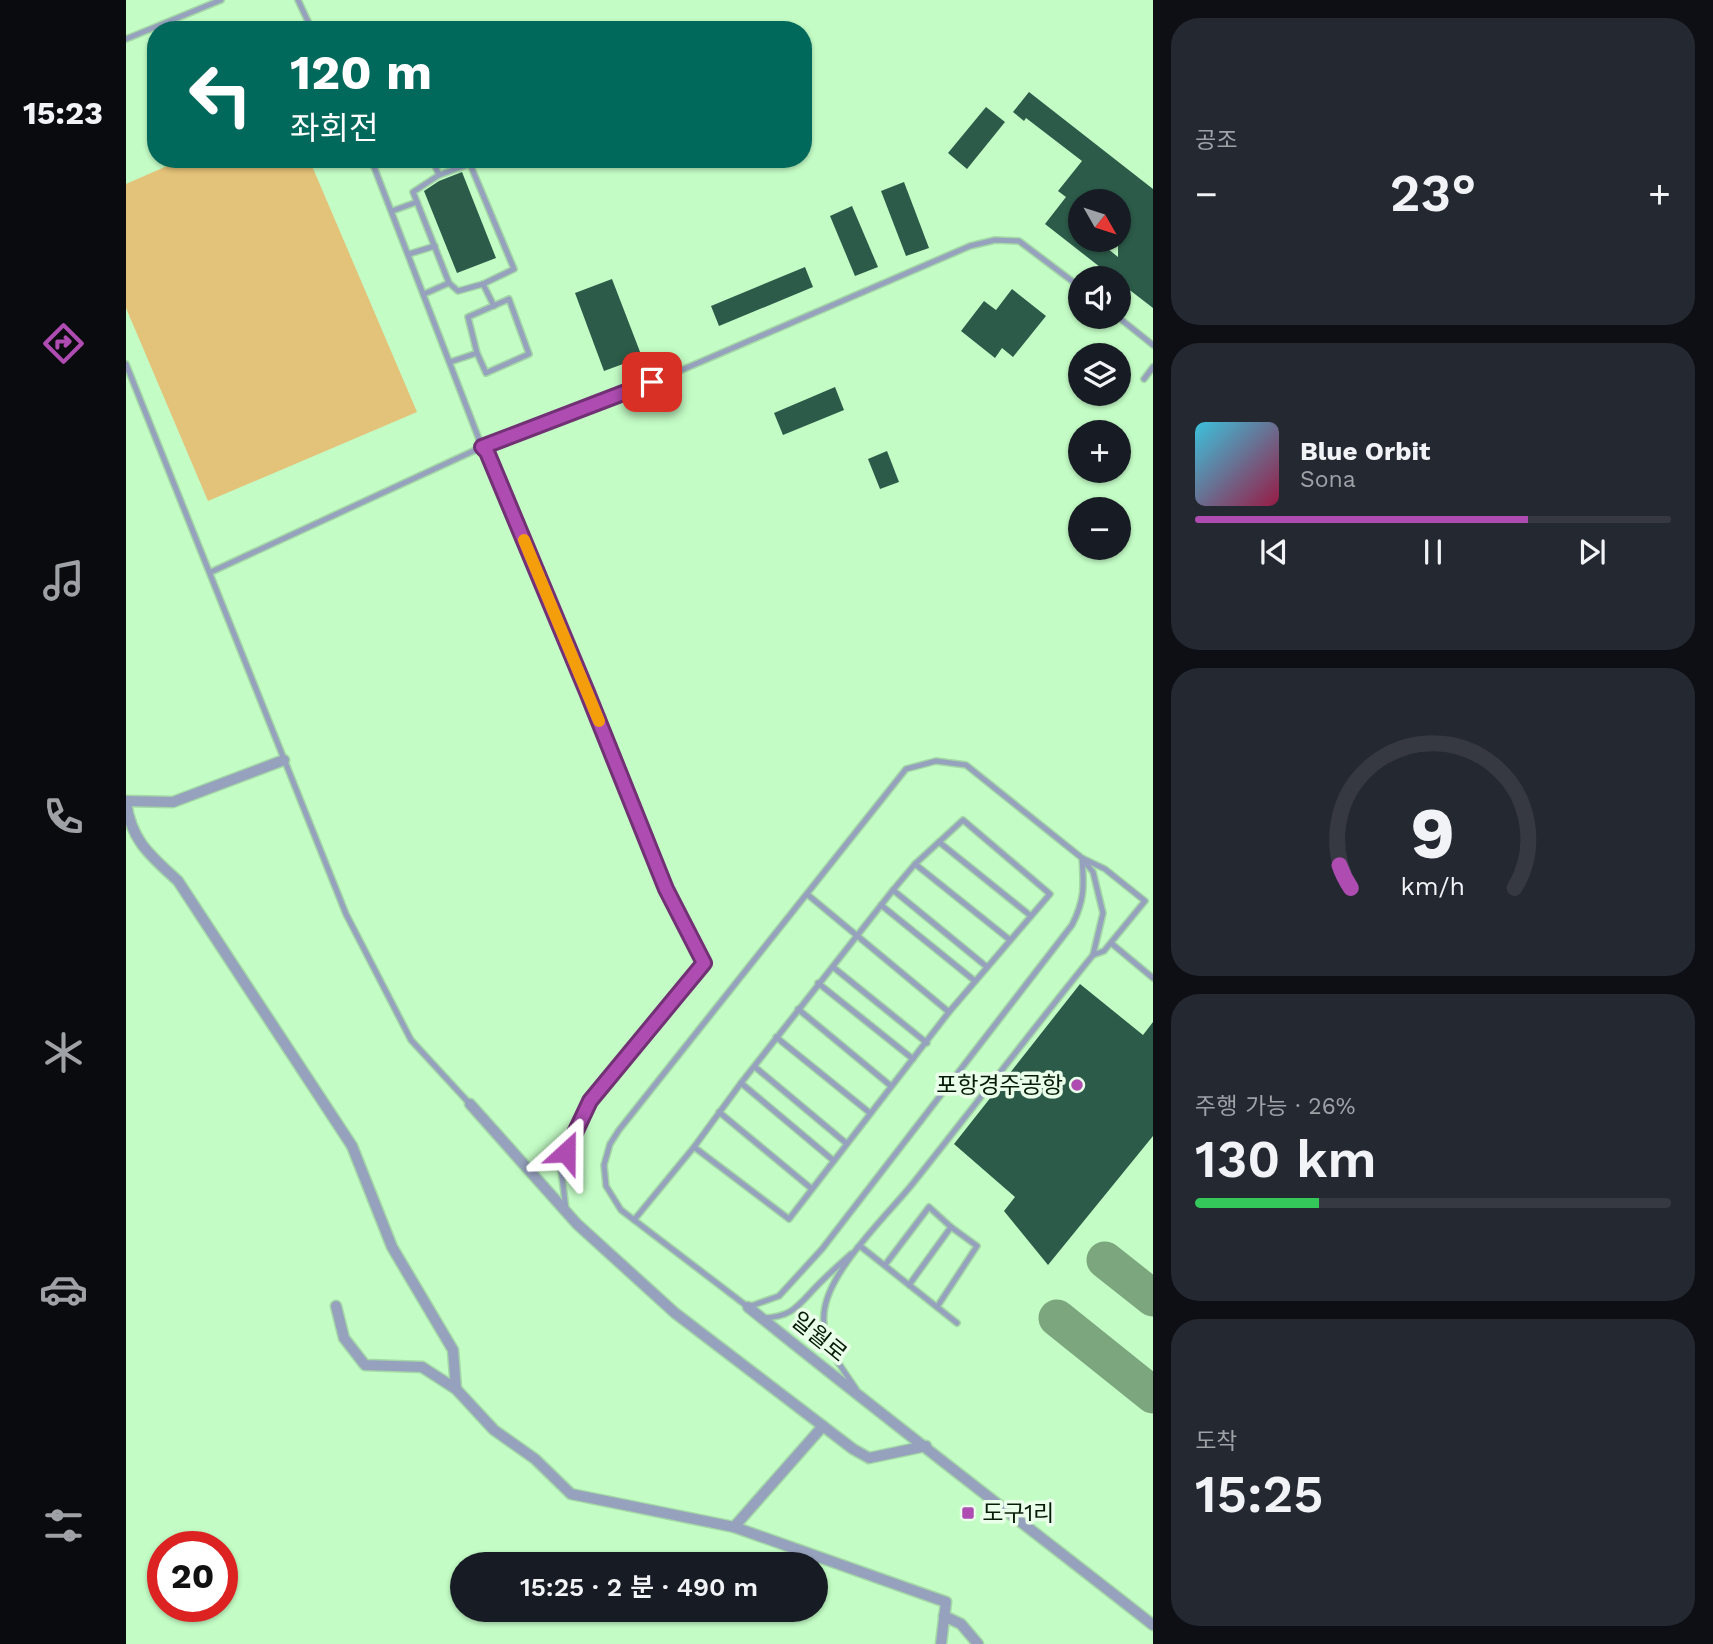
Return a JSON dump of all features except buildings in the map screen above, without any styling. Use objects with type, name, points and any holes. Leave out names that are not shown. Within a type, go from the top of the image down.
[{"type":"street","points":[[284,760],[173,802],[126,801],[128,816],[142,847],[178,881],[352,1146],[392,1247],[453,1350],[456,1389]]},
{"type":"street","points":[[470,1104],[566,1213],[675,1313],[823,1426],[869,1458],[926,1446]]},
{"type":"street","points":[[336,1306],[344,1338],[365,1365],[422,1367],[456,1389],[494,1430],[535,1459],[571,1494],[734,1527],[946,1602],[941,1644]]},
{"type":"street","name":"일월로","points":[[748,1307],[1153,1625]]},
{"type":"street","points":[[734,1527],[823,1426]]},
{"type":"street","points":[[944,1616],[961,1624],[978,1644]]},
{"type":"lane","points":[[170,21],[221,0]]},
{"type":"lane","points":[[298,0],[308,21]]},
{"type":"lane","points":[[126,39],[147,30]]},
{"type":"lane","points":[[374,168],[482,447],[487,452],[587,692],[666,889],[704,963],[590,1101],[568,1146],[561,1170],[566,1213]]},
{"type":"lane","points":[[436,168],[439,175]]},
{"type":"lane","points":[[459,168],[439,175],[413,192],[449,283],[458,291],[483,284],[514,269],[472,168]]},
{"type":"lane","points":[[391,211],[417,202]]},
{"type":"lane","points":[[211,572],[482,447],[677,372],[980,243],[995,240],[1019,241],[1068,278]]},
{"type":"lane","points":[[409,254],[435,246]]},
{"type":"lane","points":[[424,295],[449,283]]},
{"type":"lane","points":[[483,284],[495,306]]},
{"type":"lane","points":[[509,299],[529,354],[486,373],[477,353],[468,317],[509,299]]},
{"type":"lane","points":[[1131,327],[1153,345]]},
{"type":"lane","points":[[450,362],[477,353]]},
{"type":"lane","points":[[126,364],[346,914],[411,1040],[470,1104]]},
{"type":"lane","points":[[1144,379],[1153,367]]},
{"type":"lane","points":[[1082,858],[1082,906],[1072,925],[805,1269],[779,1296],[748,1307],[621,1210],[606,1186],[604,1166],[610,1144],[906,769],[936,761],[966,765],[1082,858],[1104,869],[1153,906]]},
{"type":"lane","points":[[635,1220],[892,890],[915,864],[963,820],[1050,894],[948,1012],[927,1043],[789,1219],[694,1147]]},
{"type":"lane","points":[[939,842],[1031,916]]},
{"type":"lane","points":[[863,1399],[827,1344],[824,1312],[834,1281],[1093,955],[1103,912],[1093,872],[1082,858]]},
{"type":"lane","points":[[915,864],[1010,940]]},
{"type":"lane","points":[[892,890],[987,967]]},
{"type":"lane","points":[[808,895],[948,1012]]},
{"type":"lane","points":[[1093,955],[1104,951],[1145,901]]},
{"type":"lane","points":[[881,905],[975,981]]},
{"type":"lane","points":[[1111,943],[1153,978]]},
{"type":"lane","points":[[833,967],[927,1043]]},
{"type":"lane","points":[[818,983],[913,1059]]},
{"type":"lane","points":[[797,1009],[891,1086]]},
{"type":"lane","points":[[776,1037],[870,1113]]},
{"type":"lane","points":[[755,1067],[846,1143]]},
{"type":"lane","points":[[741,1083],[834,1161]]},
{"type":"lane","points":[[719,1112],[812,1189]]},
{"type":"lane","points":[[885,1265],[929,1207],[977,1246],[937,1307]]},
{"type":"lane","points":[[909,1285],[951,1227]]},
{"type":"lane","points":[[860,1246],[957,1323]]},
{"type":"lane","points":[[762,1318],[777,1318],[800,1305],[813,1289],[860,1246]]},
{"type":"shaded area","points":[[162,168],[313,168],[417,412],[208,501],[126,308],[126,184]]},
{"type":"taxiway","points":[[1105,1260],[1153,1298]]},
{"type":"taxiway","points":[[1057,1318],[1153,1395]]},
{"type":"slow traffic","points":[[524,540],[599,721]]},
{"type":"place","name":"포항경주공항","points":[[1077,1085]]},
{"type":"place","name":"도구1리","points":[[968,1513]]},
{"type":"route","points":[[566,1152],[590,1101],[704,963],[666,889],[587,692],[487,452],[482,447],[652,382]]}]
